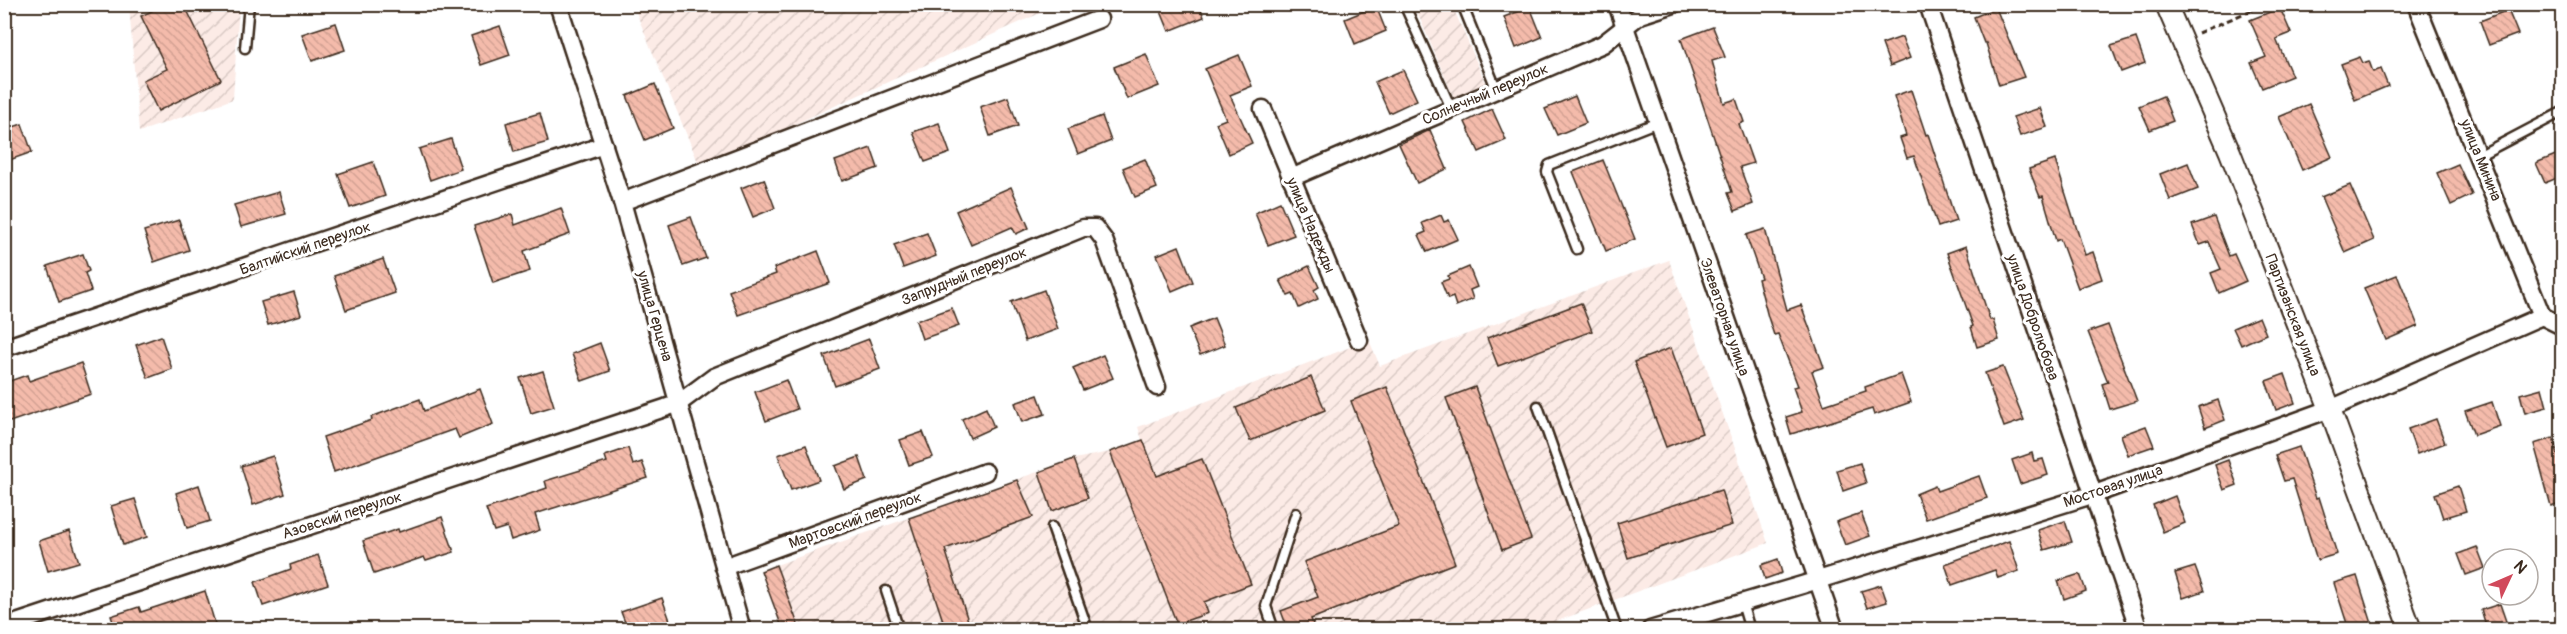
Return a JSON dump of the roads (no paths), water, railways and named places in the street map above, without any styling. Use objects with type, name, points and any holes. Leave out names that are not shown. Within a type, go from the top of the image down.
[{"type":"street","name":"улица Герцена","points":[[558,4],[622,202],[742,630]]},
{"type":"street","name":"Элеваторная улица","points":[[1617,4],[1835,630]]},
{"type":"street","name":"Солнечный переулок","points":[[1292,178],[1496,88],[1603,44],[1640,15],[1674,4]]},
{"type":"street","name":"улица Добролюбова","points":[[1928,4],[2139,630]]},
{"type":"street","name":"Партизанская улица","points":[[2166,4],[2230,152],[2330,410],[2411,630]]},
{"type":"street","name":"улица Минина","points":[[2416,4],[2480,155],[2542,316]]},
{"type":"street","points":[[622,202],[1099,18]]},
{"type":"street","name":"улица Надежды","points":[[1263,109],[1359,340]]},
{"type":"street","name":"Балтийский переулок","points":[[4,348],[604,145]]},
{"type":"street","name":"Запрудный переулок","points":[[679,403],[714,377],[1083,228],[1095,228],[1104,240],[1157,387]]},
{"type":"street","name":"Мостовая улица","points":[[1650,630],[2092,495],[2330,410],[2542,316]]},
{"type":"street","points":[[2542,316],[2559,327],[2562,326]]},
{"type":"street","name":"Азовский переулок","points":[[4,627],[679,403]]},
{"type":"street","name":"Мартовский переулок","points":[[724,567],[985,472]]},
{"type":"lane","points":[[245,48],[249,4]]},
{"type":"lane","points":[[1404,4],[1451,108]]},
{"type":"lane","points":[[1462,4],[1496,88]]},
{"type":"lane","points":[[2480,155],[2562,112]]},
{"type":"lane","points":[[1577,249],[1547,172],[1549,165],[1658,122]]},
{"type":"lane","points":[[1538,406],[1617,630]]},
{"type":"lane","points":[[1274,630],[1266,606],[1296,513]]},
{"type":"lane","points":[[1052,527],[1088,630]]},
{"type":"lane","points":[[886,591],[899,630]]},
{"type":"lane","points":[[1742,603],[1750,630]]}]
